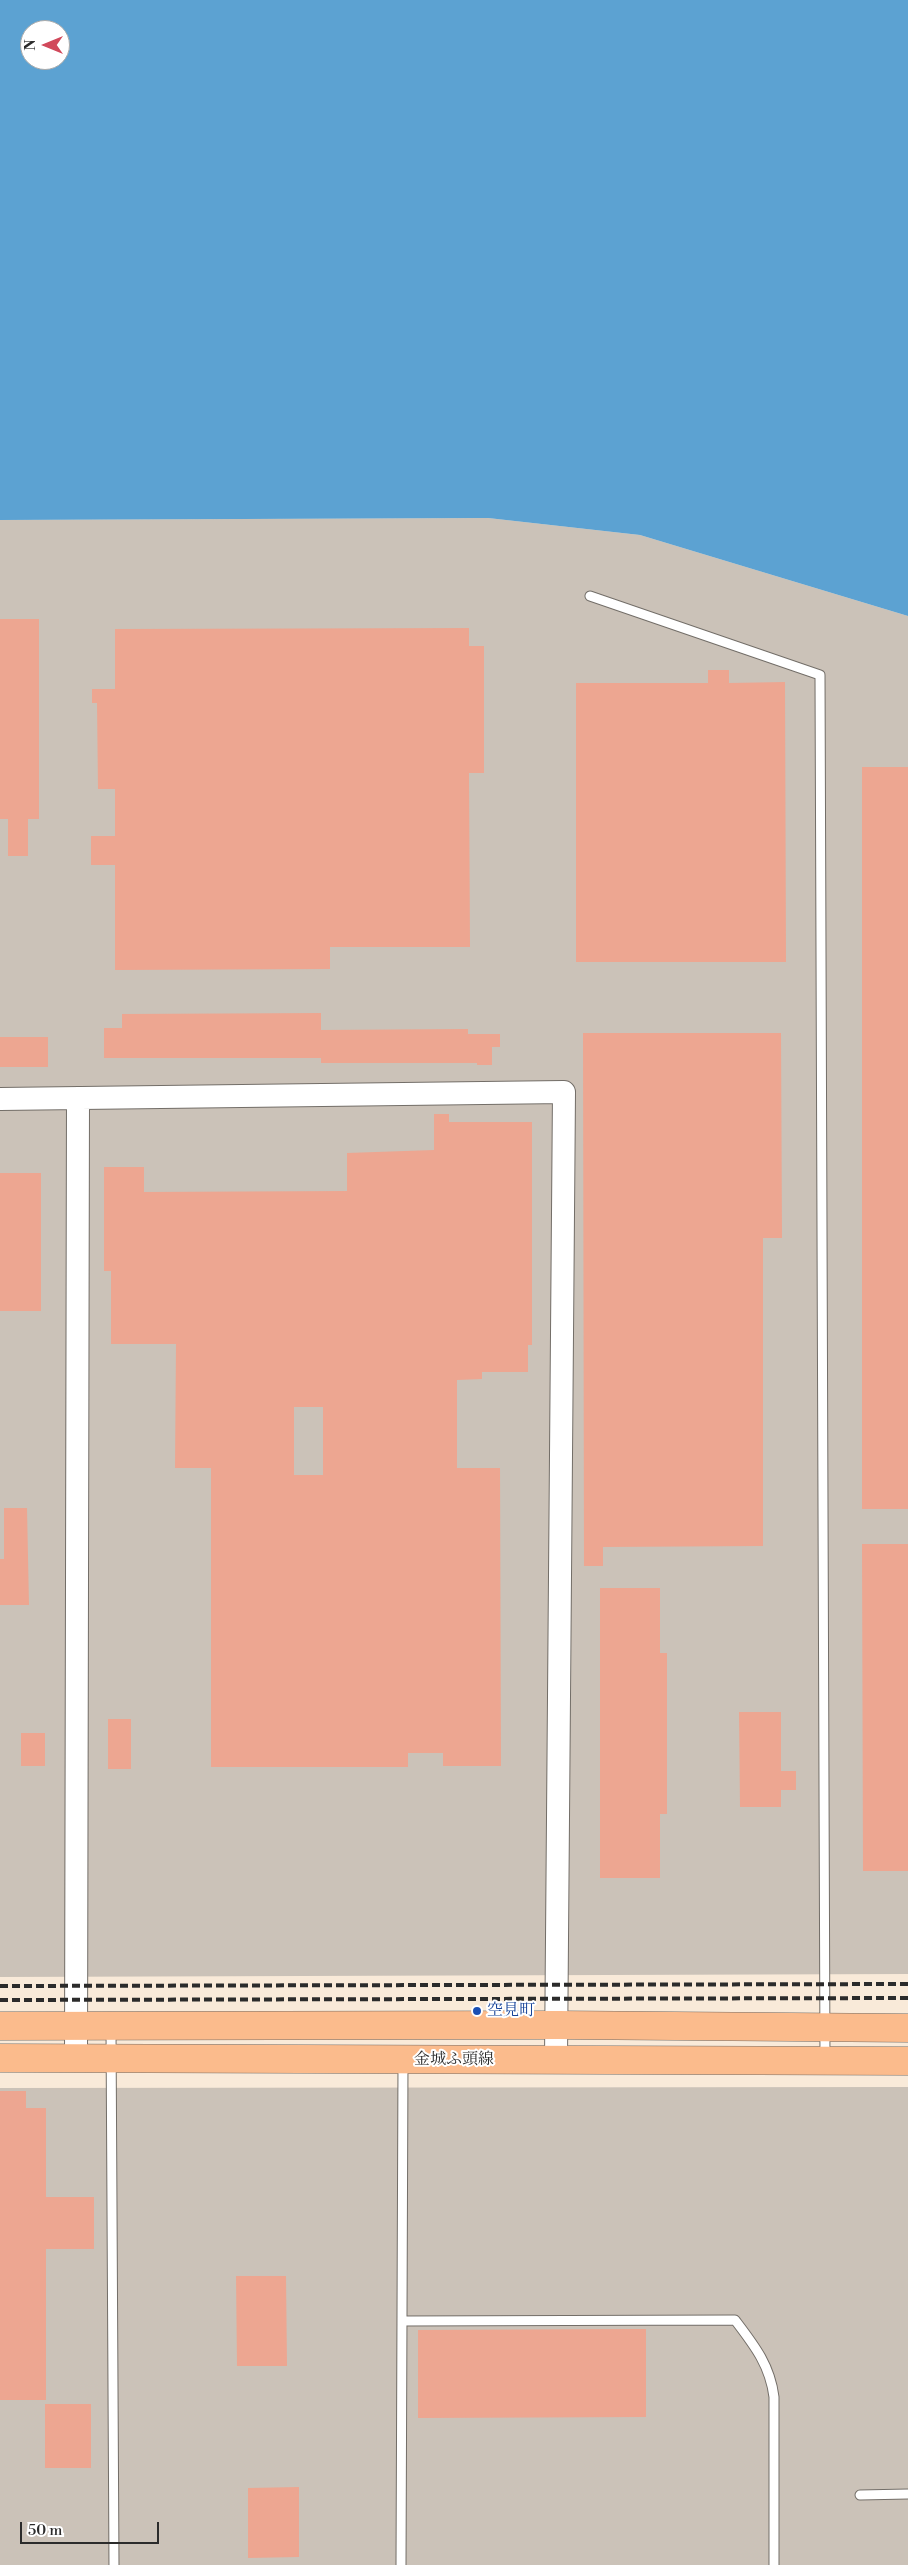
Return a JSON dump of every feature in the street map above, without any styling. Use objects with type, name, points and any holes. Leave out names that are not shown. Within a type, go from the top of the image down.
[{"type":"main road","points":[[0,2026],[558,2025],[908,2028]]},
{"type":"main road","name":"金城ふ頭線","points":[[0,2058],[76,2056],[403,2060],[908,2061]]},
{"type":"street","points":[[0,1099],[564,1092],[558,2025],[556,2059]]},
{"type":"street","points":[[76,2056],[78,1098]]},
{"type":"lane","points":[[590,596],[820,675],[825,2062]]},
{"type":"lane","points":[[111,2026],[114,2565]]},
{"type":"lane","points":[[401,2565],[403,2060]]},
{"type":"lane","points":[[402,2321],[735,2320],[767,2365],[772,2380],[774,2397],[774,2565]]},
{"type":"lane","points":[[860,2495],[908,2494]]},
{"type":"shaded area","points":[[488,518],[640,535],[908,616],[908,1974],[0,1977],[0,520]]},
{"type":"shaded area","points":[[908,2087],[908,2565],[0,2565],[0,2088]]},
{"type":"water","points":[[0,0],[908,0],[908,616],[640,535],[488,518],[0,520]]},
{"type":"building","points":[[0,619],[39,619],[39,819],[28,819],[28,856],[8,856],[8,819],[0,819]]},
{"type":"building","points":[[469,628],[469,646],[484,646],[484,773],[469,773],[470,947],[330,947],[330,969],[115,970],[115,865],[91,865],[91,836],[115,836],[115,789],[98,789],[97,703],[92,703],[92,689],[115,689],[115,629]]},
{"type":"building","points":[[708,670],[729,670],[729,683],[785,682],[786,962],[576,962],[576,683],[708,683]]},
{"type":"building","points":[[862,767],[908,767],[908,1509],[862,1509]]},
{"type":"building","points":[[321,1013],[321,1030],[468,1029],[468,1034],[500,1034],[500,1047],[492,1047],[492,1065],[477,1065],[477,1063],[321,1063],[321,1058],[104,1058],[104,1028],[122,1028],[122,1014]]},
{"type":"building","points":[[583,1033],[781,1033],[782,1238],[763,1238],[763,1546],[603,1547],[603,1566],[584,1566]]},
{"type":"building","points":[[0,1037],[48,1037],[48,1067],[0,1067]]},
{"type":"building","points":[[434,1114],[449,1114],[449,1122],[532,1122],[532,1345],[528,1345],[528,1372],[482,1372],[482,1379],[457,1380],[457,1468],[500,1468],[501,1766],[443,1766],[443,1753],[408,1753],[408,1767],[211,1767],[211,1468],[175,1468],[176,1344],[111,1344],[111,1271],[104,1271],[104,1167],[144,1167],[144,1192],[347,1191],[347,1153],[434,1150]],"holes":[[[294,1407],[323,1407],[323,1475],[294,1475]]]},
{"type":"building","points":[[0,1173],[41,1173],[41,1311],[0,1311]]},
{"type":"building","points":[[4,1508],[27,1508],[29,1605],[0,1605],[0,1559],[4,1559]]},
{"type":"building","points":[[862,1544],[908,1544],[908,1871],[863,1871]]},
{"type":"building","points":[[600,1588],[660,1588],[660,1653],[667,1653],[667,1814],[660,1814],[660,1878],[600,1878]]},
{"type":"building","points":[[739,1712],[781,1712],[781,1771],[796,1771],[796,1790],[781,1790],[781,1807],[740,1807]]},
{"type":"building","points":[[108,1719],[131,1719],[131,1769],[108,1769]]},
{"type":"building","points":[[21,1733],[45,1733],[45,1766],[21,1766]]},
{"type":"building","points":[[0,2091],[26,2091],[26,2108],[46,2108],[46,2197],[94,2197],[94,2249],[46,2249],[46,2400],[0,2400]]},
{"type":"building","points":[[236,2276],[286,2276],[287,2366],[237,2366]]},
{"type":"building","points":[[646,2329],[646,2417],[418,2418],[418,2330]]},
{"type":"building","points":[[45,2404],[91,2404],[91,2468],[45,2468]]},
{"type":"building","points":[[299,2487],[299,2557],[248,2558],[248,2488]]},
{"type":"railway","points":[[0,1986],[908,1984]]},
{"type":"railway","points":[[0,2000],[908,1998]]},
{"type":"place","name":"空見町","points":[[477,2011]]}]
